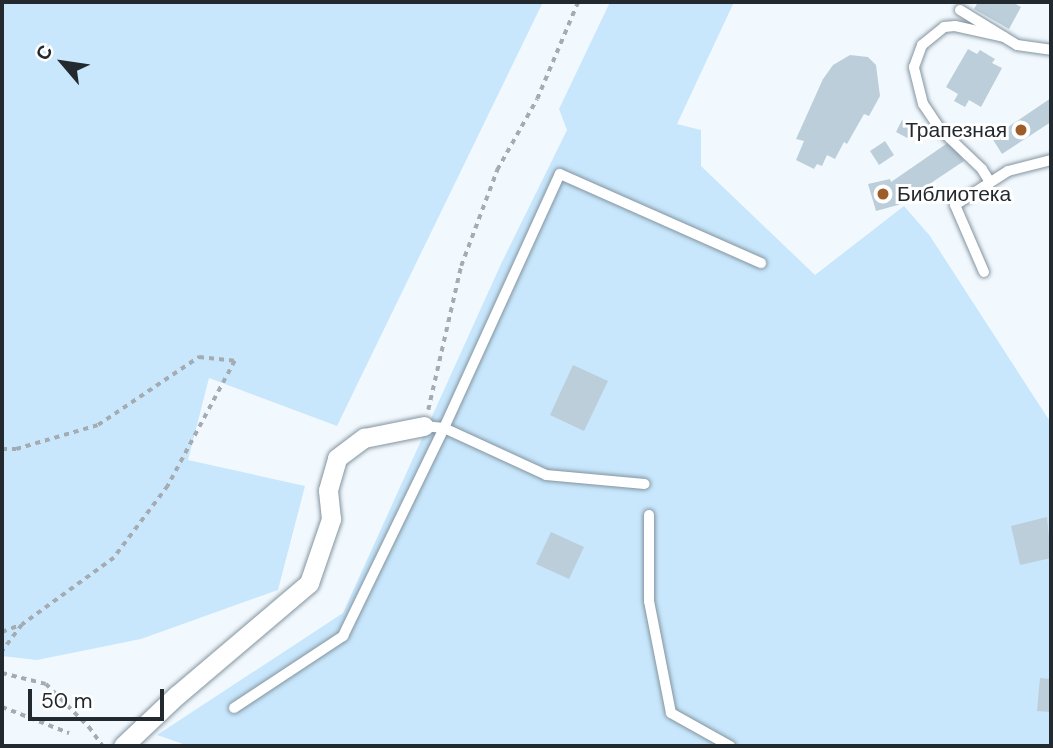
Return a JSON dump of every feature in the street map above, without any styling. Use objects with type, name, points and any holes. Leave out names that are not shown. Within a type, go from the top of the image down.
[{"type":"street","points":[[123,746],[177,695],[309,583],[331,519],[328,490],[337,458],[364,438],[424,426]]},
{"type":"lane","points":[[960,10],[1017,45],[1051,50]]},
{"type":"lane","points":[[990,182],[982,169],[940,129],[923,104],[915,67],[922,45],[944,27],[955,26],[1004,37]]},
{"type":"lane","points":[[984,272],[955,205],[1008,171],[1051,160]]},
{"type":"lane","points":[[234,708],[343,636],[444,428],[560,174],[761,263]]},
{"type":"lane","points":[[424,426],[444,428],[547,475],[645,484]]},
{"type":"lane","points":[[649,515],[649,601],[671,713],[730,746]]},
{"type":"path","points":[[424,426],[461,266],[497,170],[537,99],[578,2]]},
{"type":"path","points":[[2,449],[16,449],[98,425],[199,356],[235,360],[168,486],[114,558],[22,625],[2,632]]},
{"type":"path","points":[[2,652],[22,625]]},
{"type":"path","points":[[2,673],[46,684],[89,727],[103,746]]},
{"type":"path","points":[[2,707],[69,733]]},
{"type":"shaded area","points":[[2,2],[543,2],[337,426],[209,378],[188,460],[305,486],[278,590],[141,639],[37,660],[2,656]]},
{"type":"shaded area","points":[[610,2],[734,2],[677,124],[701,130],[701,166],[815,275],[904,206],[930,236],[1051,423],[1051,746],[189,746],[157,735],[343,613],[501,264],[567,130],[559,109]]},
{"type":"building","points":[[978,2],[1012,2],[1021,7],[1009,29],[974,9]]},
{"type":"building","points":[[968,49],[977,54],[980,50],[995,59],[992,63],[1002,68],[981,107],[969,100],[965,107],[954,101],[958,94],[946,87]]},
{"type":"building","points":[[850,55],[868,57],[876,65],[880,96],[869,116],[864,114],[835,159],[827,155],[822,166],[817,164],[814,169],[796,160],[804,141],[796,139],[823,79],[833,65]]},
{"type":"building","name":"Трапезная","points":[[1051,98],[1051,122],[1002,154],[992,138]]},
{"type":"building","points":[[902,120],[917,128],[911,140],[896,132]]},
{"type":"building","points":[[885,141],[894,155],[879,165],[870,151]]},
{"type":"building","points":[[949,142],[964,161],[898,205],[876,211],[868,184],[890,179],[891,182]]},
{"type":"building","points":[[573,365],[608,381],[584,431],[550,415]]},
{"type":"building","points":[[1047,517],[1051,558],[1020,565],[1011,526]]},
{"type":"building","points":[[551,532],[584,547],[569,579],[536,564]]},
{"type":"building","points":[[1040,678],[1051,679],[1051,712],[1037,711]]},
{"type":"place","name":"Трапезная","points":[[1021,130]]},
{"type":"place","name":"Библиотека","points":[[883,194]]}]
